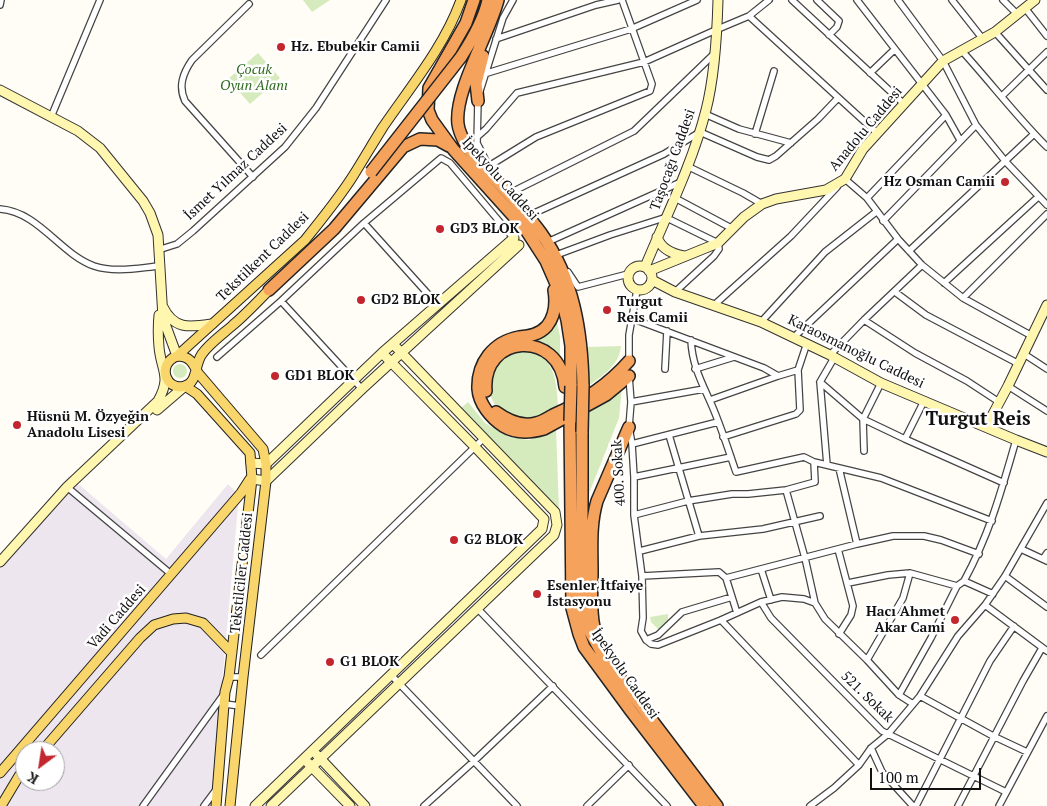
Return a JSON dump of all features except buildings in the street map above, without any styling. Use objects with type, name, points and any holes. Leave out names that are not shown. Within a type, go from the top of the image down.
[{"type":"highway","name":"İpekyolu Caddesi","points":[[474,0],[466,23],[429,88],[428,110],[432,120],[453,149],[526,230],[538,247],[560,293],[568,320],[573,386],[582,432],[582,603],[589,630],[604,657],[671,742],[717,806]]},
{"type":"highway","points":[[269,290],[328,225],[461,57],[472,39],[488,0]]},
{"type":"highway","name":"İpekyolu Caddesi","points":[[498,0],[460,99],[458,123],[460,133],[468,149],[541,234],[556,258],[573,298],[582,350],[567,408],[570,421],[572,608],[584,647],[704,806]]},
{"type":"highway","points":[[478,101],[476,83],[489,26]]},
{"type":"highway","points":[[269,290],[334,229],[403,147],[420,139],[438,140],[453,149]]},
{"type":"highway","points":[[552,276],[555,307],[552,318],[547,326],[534,334],[517,337],[498,344],[483,362],[479,374],[478,394],[490,416],[508,429],[517,432],[534,432],[544,429],[606,395],[629,376]]},
{"type":"highway","points":[[573,386],[552,356],[544,350],[529,345],[512,347],[497,357],[490,365],[485,383],[489,400],[494,409],[504,418],[524,424],[535,424],[561,412],[600,389],[629,361]]},
{"type":"highway","points":[[604,657],[595,630],[591,608],[592,527],[596,501],[628,427]]},
{"type":"main road","name":"Tekstilkent Caddesi","points":[[165,374],[169,361],[177,356],[305,240],[323,218],[352,177],[374,140],[425,68],[455,16],[461,0]]},
{"type":"main road","name":"Tekstilkent Caddesi","points":[[185,386],[193,381],[196,372],[195,368],[202,353],[269,290]]},
{"type":"main road","points":[[177,356],[187,357],[194,363],[195,368]]},
{"type":"main road","name":"Tekstilciler Caddesi","points":[[195,368],[198,374],[263,449],[266,464],[266,481],[230,806]]},
{"type":"main road","points":[[165,374],[172,384],[185,386]]},
{"type":"main road","name":"Tekstilciler Caddesi","points":[[185,386],[197,394],[250,453],[251,463],[252,478],[229,677],[225,692],[216,806]]},
{"type":"main road","name":"Vadi Caddesi","points":[[0,773],[252,478]]},
{"type":"main road","points":[[51,741],[140,638],[154,625],[173,618],[186,618],[204,623],[232,653]]},
{"type":"main road","points":[[1,806],[15,783]]},
{"type":"street","points":[[0,5],[1,0]]},
{"type":"street","points":[[51,117],[100,0]]},
{"type":"street","name":"İsmet Yılmaz Caddesi","points":[[158,250],[177,244],[285,147],[315,110],[386,0]]},
{"type":"street","points":[[513,0],[504,18],[484,74],[478,101],[477,143],[489,166],[552,240],[571,278],[578,287],[628,274],[636,267],[649,273],[646,289],[637,290],[631,287],[628,274]]},
{"type":"street","points":[[496,39],[618,0]]},
{"type":"street","points":[[489,166],[536,137],[650,91],[652,84],[622,0]]},
{"type":"street","points":[[484,74],[631,29],[697,0]]},
{"type":"street","name":"Taşocağı Caddesi","points":[[649,273],[658,237],[669,218],[705,114],[718,28],[718,0]]},
{"type":"street","points":[[792,0],[904,104]]},
{"type":"street","points":[[817,0],[840,21],[829,35]]},
{"type":"street","points":[[857,0],[946,115],[960,140]]},
{"type":"street","points":[[898,0],[943,61],[976,125],[1006,162],[1047,204]]},
{"type":"street","points":[[952,0],[982,38]]},
{"type":"street","points":[[1003,0],[1021,11],[1047,36]]},
{"type":"street","name":"Anadolu Caddesi","points":[[649,273],[718,243],[762,204],[776,199],[826,190],[845,179],[863,149],[943,61],[995,32],[1035,0]]},
{"type":"street","points":[[477,137],[517,92],[644,62],[749,16],[766,1]]},
{"type":"street","points":[[249,4],[192,60],[185,70],[181,83],[185,101],[253,177]]},
{"type":"street","points":[[749,16],[877,133]]},
{"type":"street","points":[[995,32],[1047,90]]},
{"type":"street","points":[[870,73],[895,49]]},
{"type":"street","points":[[962,51],[1002,96],[1017,117],[1047,147]]},
{"type":"street","points":[[1002,96],[1047,52]]},
{"type":"street","points":[[512,192],[634,131],[715,53]]},
{"type":"street","points":[[755,134],[774,71]]},
{"type":"street","points":[[0,90],[74,128],[100,148],[126,178],[150,213],[158,235],[159,348],[165,374]]},
{"type":"street","points":[[530,215],[664,154],[700,132],[757,157],[769,160],[818,119],[838,98]]},
{"type":"street","points":[[705,114],[739,129],[790,143]]},
{"type":"street","points":[[867,198],[946,115]]},
{"type":"street","points":[[883,221],[976,125]]},
{"type":"street","points":[[909,251],[1034,134]]},
{"type":"street","points":[[217,357],[281,301],[364,223],[441,158],[450,163],[517,241]]},
{"type":"street","points":[[687,166],[743,192],[762,204]]},
{"type":"street","points":[[713,306],[791,236],[845,179],[867,198],[883,221],[922,265],[963,298],[1032,336]]},
{"type":"street","points":[[552,240],[681,182]]},
{"type":"street","points":[[944,283],[1038,196]]},
{"type":"street","points":[[675,198],[733,229]]},
{"type":"street","points":[[0,209],[12,210],[27,217],[77,257],[94,265],[119,270],[159,266]]},
{"type":"street","points":[[761,322],[825,252],[876,212]]},
{"type":"street","points":[[963,298],[1047,214]]},
{"type":"street","points":[[559,254],[610,235],[669,218],[718,243],[719,249],[714,256],[675,292]]},
{"type":"street","points":[[364,223],[445,313]]},
{"type":"street","points":[[658,237],[659,241],[669,250],[675,254],[685,256]]},
{"type":"street","points":[[794,337],[898,239]]},
{"type":"street","points":[[251,463],[266,464],[437,304],[517,241]]},
{"type":"street","points":[[252,478],[266,481],[445,313],[517,241]]},
{"type":"street","points":[[827,465],[820,382],[832,356],[864,320],[922,265]]},
{"type":"street","name":"Karaosmanoğlu Caddesi","points":[[649,273],[675,292],[761,322],[807,343],[881,383],[1047,452]]},
{"type":"street","name":"400. Sokak","points":[[637,290],[631,318],[629,361],[631,402],[628,427],[632,444],[634,514],[642,576],[643,618],[641,631],[646,640]]},
{"type":"street","points":[[895,292],[926,315],[1019,364]]},
{"type":"street","points":[[160,299],[169,318],[178,324],[193,326],[212,324]]},
{"type":"street","points":[[160,299],[165,327],[177,356]]},
{"type":"street","points":[[281,301],[362,389]]},
{"type":"street","points":[[986,427],[1032,336],[1043,321],[1047,304]]},
{"type":"street","points":[[631,318],[764,368],[778,376]]},
{"type":"street","points":[[864,320],[915,353],[967,381],[999,402]]},
{"type":"street","points":[[665,369],[667,331]]},
{"type":"street","points":[[691,340],[692,355],[696,369],[710,400],[736,472],[804,457],[814,462],[881,478],[992,521]]},
{"type":"street","points":[[723,438],[796,414],[800,410],[798,370],[807,343]]},
{"type":"street","points":[[271,806],[554,535],[557,525],[555,512],[393,344]]},
{"type":"street","points":[[255,806],[544,525],[544,519],[382,354]]},
{"type":"street","points":[[1024,354],[1047,369]]},
{"type":"street","points":[[696,369],[735,357]]},
{"type":"street","points":[[710,400],[798,370]]},
{"type":"street","name":"Tekstilkent Caddesi","points":[[0,562],[68,488],[158,401],[164,390],[165,374]]},
{"type":"street","points":[[820,382],[863,419],[1004,483]]},
{"type":"street","points":[[864,451],[863,419],[881,383]]},
{"type":"street","name":"Tekstilkent Caddesi","points":[[0,571],[68,488],[185,386]]},
{"type":"street","points":[[1008,386],[1047,412]]},
{"type":"street","points":[[631,402],[704,389]]},
{"type":"street","points":[[905,439],[924,401]]},
{"type":"street","points":[[632,444],[718,422]]},
{"type":"street","points":[[669,435],[699,536]]},
{"type":"street","points":[[261,655],[484,438]]},
{"type":"street","points":[[899,695],[957,586],[964,581],[979,554],[992,521],[1016,440]]},
{"type":"street","points":[[634,477],[731,457]]},
{"type":"street","points":[[634,514],[688,501],[732,494],[786,490],[815,482],[814,462]]},
{"type":"street","points":[[839,468],[857,544]]},
{"type":"street","points":[[68,488],[171,574]]},
{"type":"street","points":[[786,490],[805,558],[815,603],[825,619],[899,695],[913,704]]},
{"type":"street","points":[[812,805],[859,765],[871,748],[888,734],[920,696],[958,636],[985,605],[1005,576],[1047,502]]},
{"type":"street","points":[[640,551],[699,536],[763,529],[820,516]]},
{"type":"street","points":[[726,578],[894,536],[924,536],[979,554]]},
{"type":"street","points":[[1021,549],[1045,560],[1047,553]]},
{"type":"street","points":[[838,550],[853,606],[851,615],[840,634]]},
{"type":"street","points":[[761,569],[771,600]]},
{"type":"street","points":[[642,576],[720,572],[726,578],[737,613]]},
{"type":"street","points":[[848,583],[888,575],[910,573],[957,586]]},
{"type":"street","points":[[867,660],[903,598],[910,573]]},
{"type":"street","points":[[1005,576],[1047,607]]},
{"type":"street","points":[[964,581],[993,594]]},
{"type":"street","points":[[732,597],[682,612],[658,635],[646,640],[651,644],[658,645],[761,602],[782,597],[797,598],[815,603]]},
{"type":"street","name":"521. Sokak","points":[[761,602],[771,618],[882,731],[1006,792]]},
{"type":"street","points":[[958,806],[1023,680],[1045,650],[985,605]]},
{"type":"street","points":[[477,608],[667,806]]},
{"type":"street","points":[[721,620],[859,765]]},
{"type":"street","points":[[871,748],[882,772],[915,806],[941,760],[990,661],[1014,626]]},
{"type":"street","points":[[391,675],[517,806]]},
{"type":"street","points":[[229,677],[243,677]]},
{"type":"street","points":[[424,806],[474,762],[553,686]]},
{"type":"street","points":[[143,806],[225,692]]},
{"type":"street","points":[[920,696],[993,736],[1027,752]]},
{"type":"street","points":[[224,704],[240,706]]},
{"type":"street","points":[[999,806],[1047,716]]},
{"type":"street","points":[[313,750],[365,806]]},
{"type":"street","points":[[304,759],[350,806]]},
{"type":"street","points":[[587,806],[629,765]]},
{"type":"street","points":[[204,806],[217,788]]},
{"type":"shaded area","points":[[69,476],[166,559],[228,484],[239,495],[211,806],[0,806],[0,555]]},
{"type":"green space","points":[[303,0],[330,0],[312,12]]},
{"type":"green space","name":"Çocuk Oyun Alanı","points":[[258,53],[280,78],[250,104],[228,79]]},
{"type":"green space","points":[[555,315],[560,336],[560,359],[550,347],[535,340]]},
{"type":"green space","points":[[621,346],[614,365],[588,386],[587,347]]},
{"type":"green space","points":[[516,352],[528,352],[538,355],[545,360],[554,374],[558,405],[536,417],[525,419],[503,413],[495,405],[490,395],[489,384],[497,363],[505,356]]},
{"type":"green space","points":[[177,364],[183,364],[187,371],[183,378],[177,378],[173,374],[173,368]]},
{"type":"green space","points":[[622,386],[619,418],[586,501],[588,412]]},
{"type":"green space","points":[[468,402],[485,423],[509,437],[529,440],[556,428],[559,512],[460,409]]},
{"type":"green space","points":[[668,614],[668,621],[663,629],[658,629],[651,622],[650,617]]},
{"type":"place","name":"Hz. Ebubekir Camii","points":[[281,47]]},
{"type":"place","name":"Hz Osman Camii","points":[[1005,182]]},
{"type":"place","name":"GD3 BLOK","points":[[440,229]]},
{"type":"place","name":"GD2 BLOK","points":[[361,300]]},
{"type":"place","name":"Turgut Reis Camii","points":[[607,310]]},
{"type":"place","name":"GD1 BLOK","points":[[275,376]]},
{"type":"place","name":"Hüsnü M. Özyeğin Anadolu Lisesi","points":[[17,425]]},
{"type":"place","name":"G2 BLOK","points":[[454,540]]},
{"type":"place","name":"Esenler İtfaiye İstasyonu","points":[[537,594]]},
{"type":"place","name":"Hacı Ahmet Akar Cami","points":[[955,620]]},
{"type":"place","name":"G1 BLOK","points":[[330,662]]},
{"type":"district","name":"Turgut Reis","points":[[978,420]]}]
